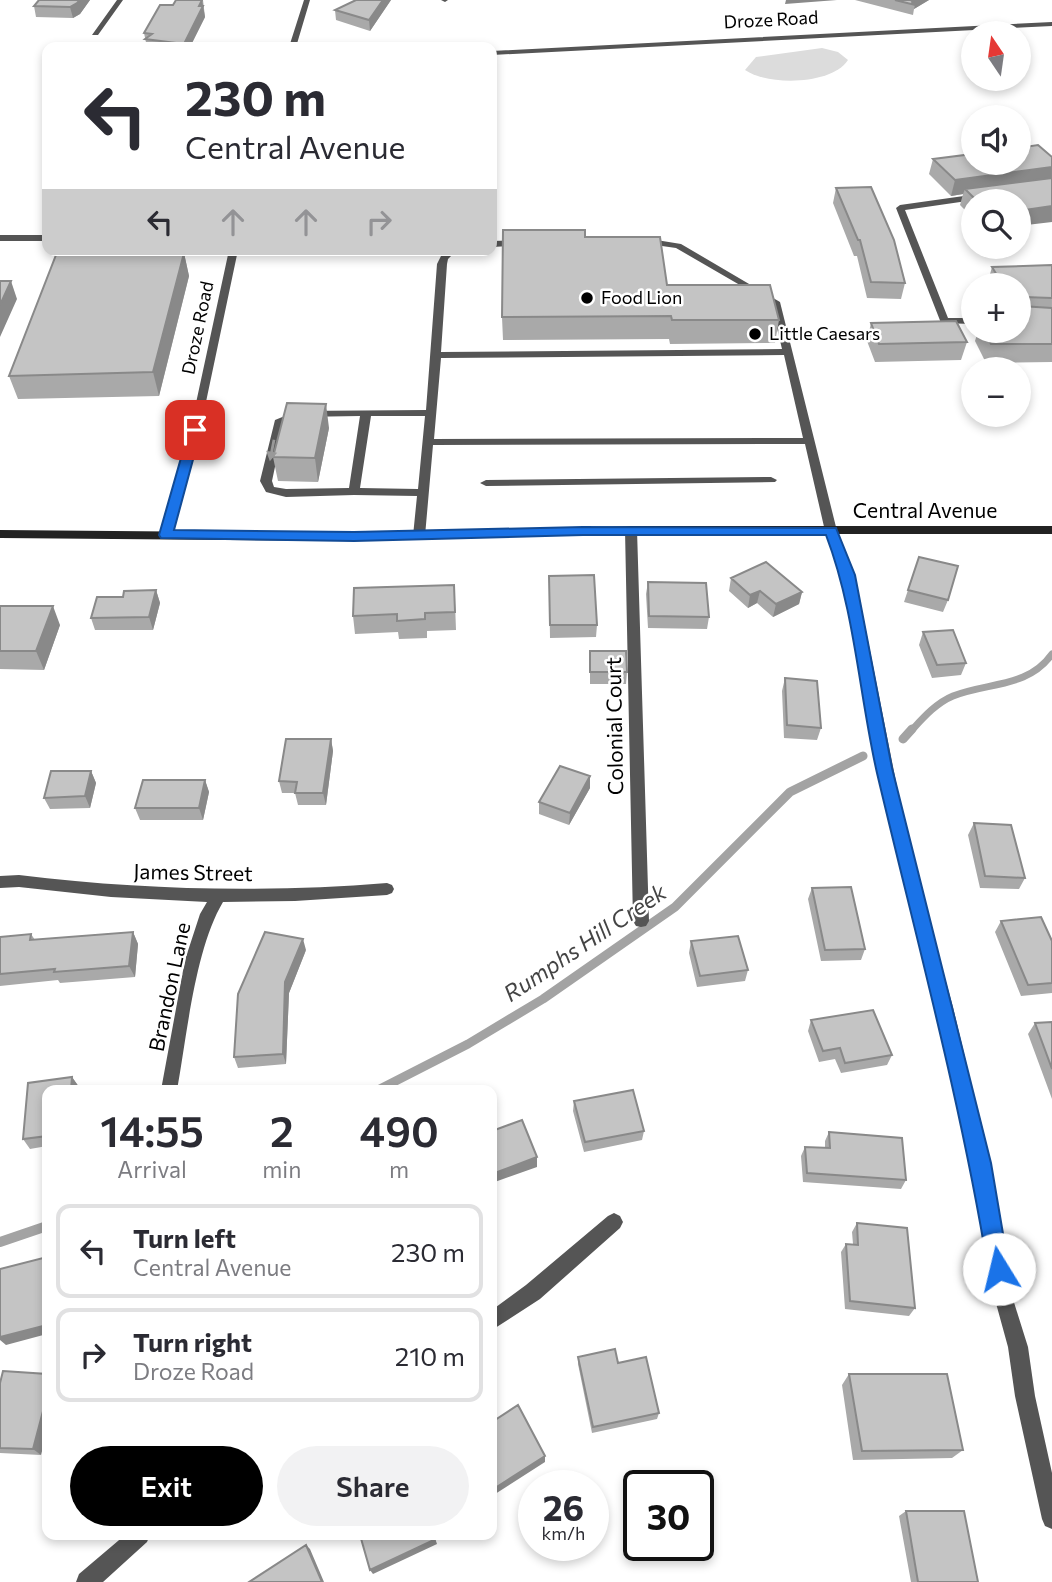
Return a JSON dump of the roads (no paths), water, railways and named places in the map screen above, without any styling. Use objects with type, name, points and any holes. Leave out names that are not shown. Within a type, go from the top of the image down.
[{"type":"street","points":[[95,33],[120,0]]},
{"type":"street","points":[[294,42],[307,0]]},
{"type":"street","name":"Droze Road","points":[[497,53],[1052,24]]},
{"type":"street","points":[[961,200],[900,208],[944,321],[961,321]]},
{"type":"street","points":[[0,238],[42,238]]},
{"type":"street","points":[[629,242],[656,241],[678,246],[775,302],[831,531],[849,575],[898,828],[945,1007],[981,1163],[1003,1296],[1018,1347],[1025,1396],[1052,1519]]},
{"type":"street","points":[[497,244],[533,243]]},
{"type":"street","name":"Droze Road","points":[[166,535],[190,454],[231,256]]},
{"type":"street","points":[[419,536],[442,264],[446,256]]},
{"type":"street","points":[[436,355],[788,352]]},
{"type":"street","points":[[422,493],[277,492],[267,487],[266,481],[279,422],[297,415],[430,412]]},
{"type":"street","points":[[354,491],[366,413]]},
{"type":"street","points":[[428,442],[810,441]]},
{"type":"street","points":[[486,483],[771,480]]},
{"type":"street","name":"Central Avenue","points":[[0,534],[419,536],[631,530],[1052,530]]},
{"type":"street","name":"Colonial Court","points":[[631,530],[641,921]]},
{"type":"street","name":"James Street","points":[[0,882],[19,881],[140,894],[219,896],[321,895],[387,889]]},
{"type":"street","name":"Brandon Lane","points":[[170,1085],[193,960],[208,914],[219,896]]},
{"type":"street","points":[[497,1317],[542,1285],[614,1222]]},
{"type":"street","points":[[87,1582],[134,1540]]},
{"type":"waterway","name":"Rumphs Hill Creek","points":[[911,731],[930,711],[947,699],[1019,679],[1042,665],[1052,654]]},
{"type":"waterway","name":"Rumphs Hill Creek","points":[[903,739],[912,729]]},
{"type":"waterway","name":"Rumphs Hill Creek","points":[[388,1085],[468,1044],[543,999],[675,907],[790,792],[863,756]]},
{"type":"waterway","name":"Rumphs Hill Creek","points":[[0,1242],[42,1228]]},
{"type":"place","name":"Food Lion","points":[[587,298]]},
{"type":"place","name":"Little Caesars","points":[[755,334]]}]
